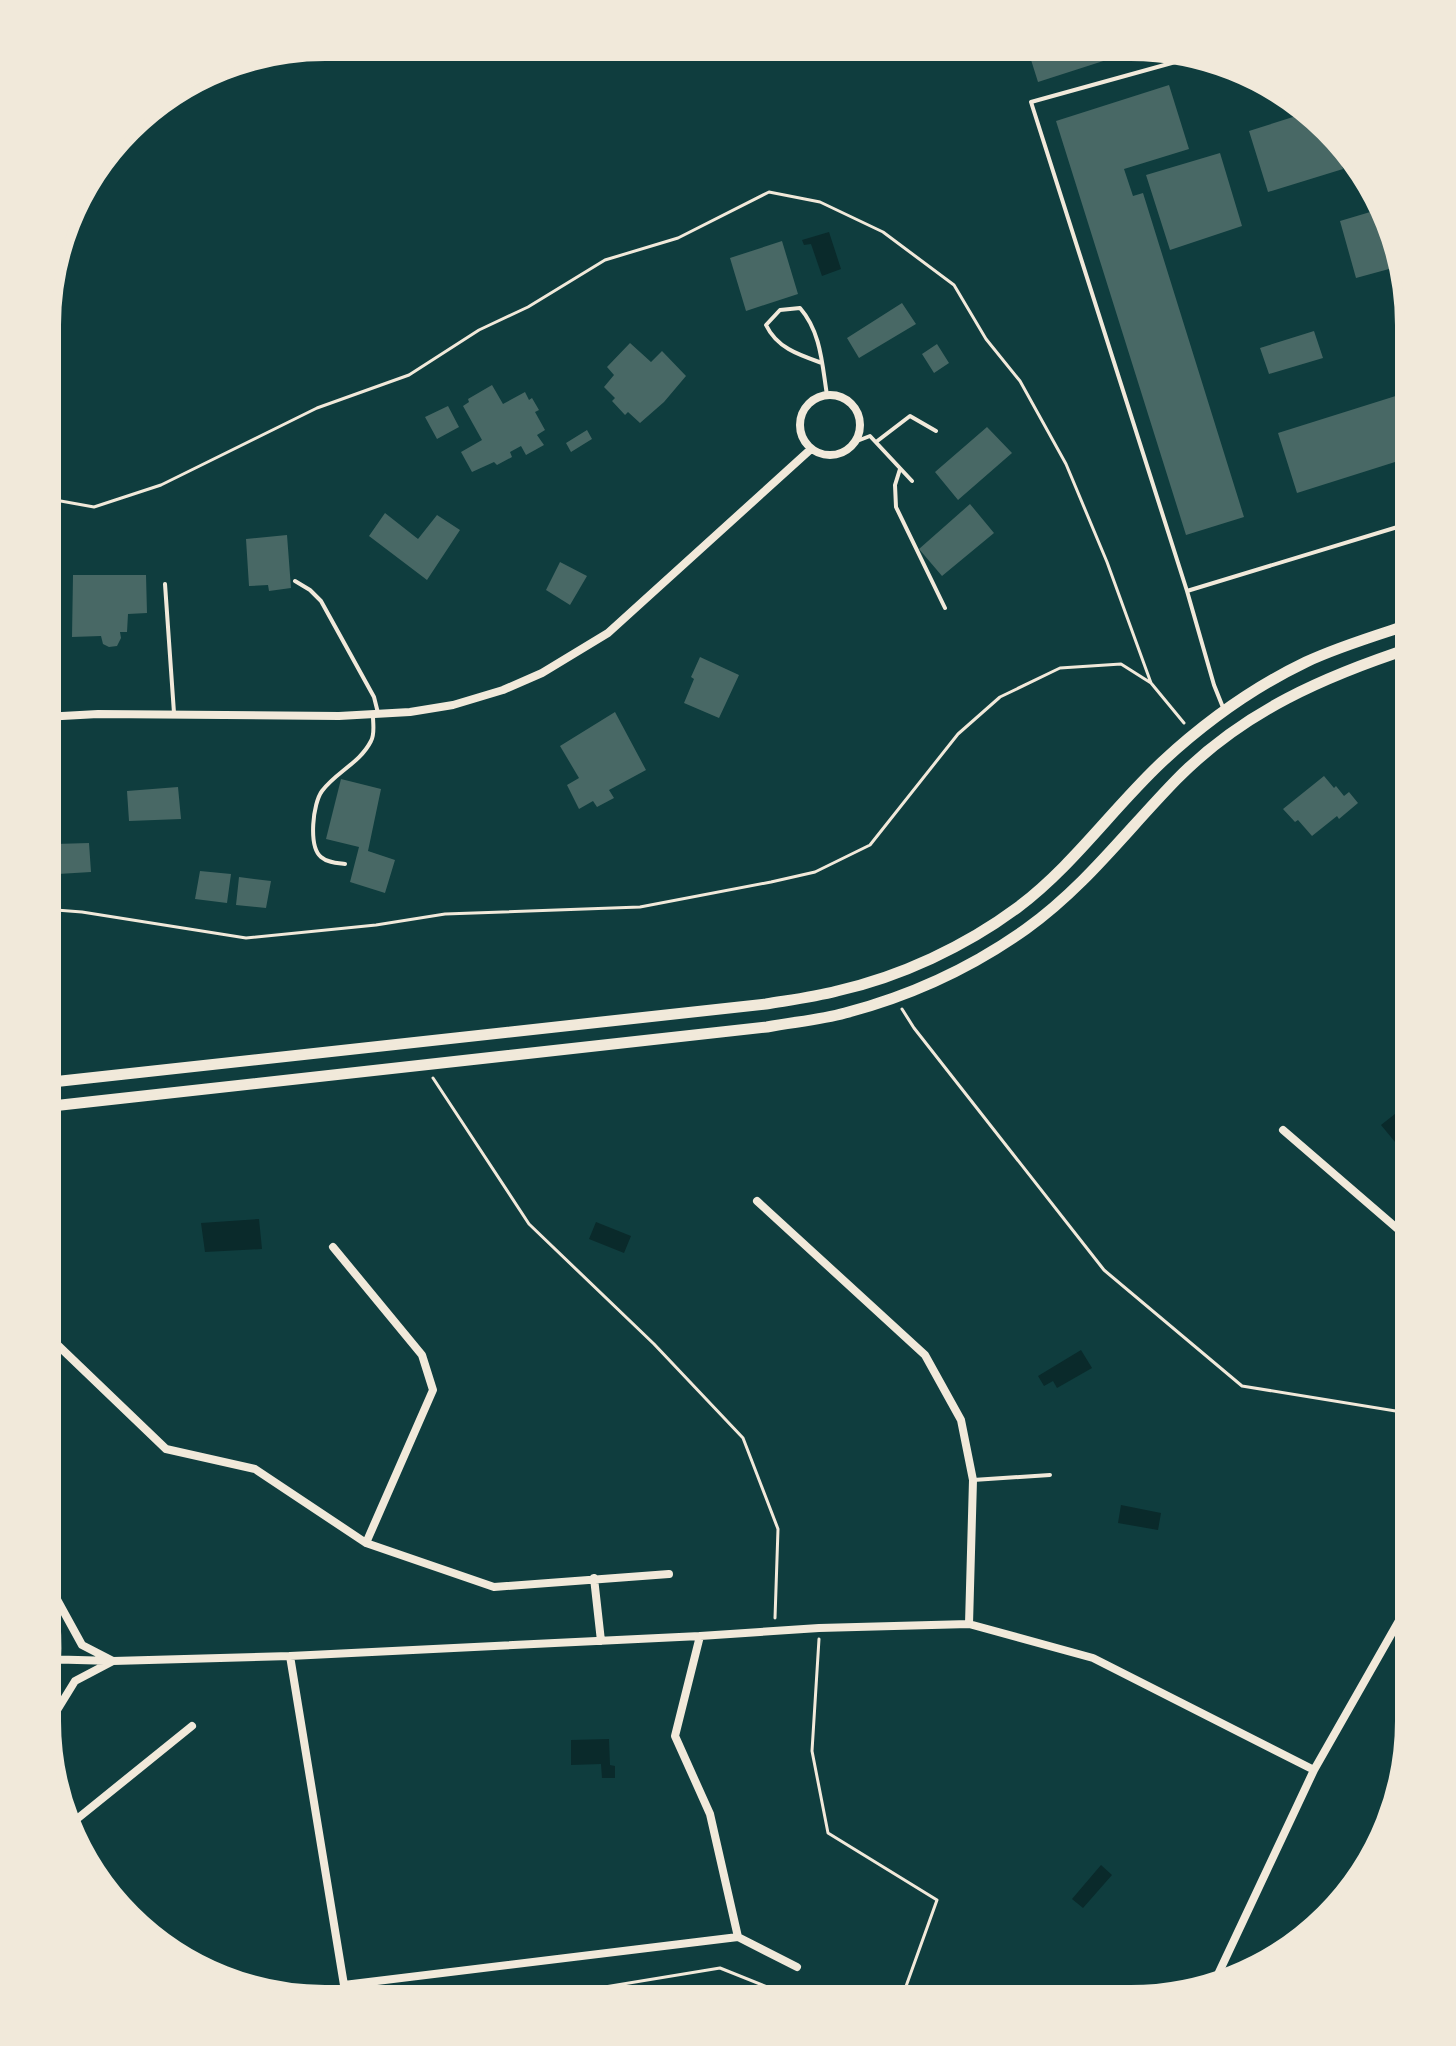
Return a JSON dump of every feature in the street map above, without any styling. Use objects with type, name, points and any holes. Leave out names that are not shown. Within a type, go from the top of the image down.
[{"type":"street","points":[[827,395],[843,397],[858,410],[860,431],[857,441],[850,449],[831,456],[811,449],[801,433],[802,413],[815,399],[827,395]]},
{"type":"street","points":[[56,716],[410,712],[453,705],[503,690],[577,654],[635,612],[750,502],[811,449]]},
{"type":"street","points":[[56,1082],[766,1004],[838,991],[888,977],[969,939],[1016,908],[1059,873],[1161,763],[1225,711],[1305,663],[1346,645],[1400,628]]},
{"type":"street","points":[[56,1106],[767,1027],[843,1014],[894,998],[977,961],[1027,928],[1078,886],[1179,777],[1264,711],[1310,685],[1400,652]]},
{"type":"street","points":[[1283,1130],[1399,1230]]},
{"type":"street","points":[[757,1201],[925,1355],[961,1420],[973,1480],[969,1624]]},
{"type":"street","points":[[333,1247],[422,1355],[433,1390],[366,1543]]},
{"type":"street","points":[[58,1346],[166,1449],[255,1469],[366,1543],[494,1587],[669,1574]]},
{"type":"street","points":[[594,1578],[601,1641]]},
{"type":"street","points":[[56,1598],[82,1645],[113,1661]]},
{"type":"street","points":[[1217,1976],[1314,1770],[1399,1620]]},
{"type":"street","points":[[57,1660],[290,1656],[775,1630],[969,1624],[1093,1658],[1314,1770]]},
{"type":"street","points":[[700,1636],[675,1736],[710,1814],[738,1937]]},
{"type":"street","points":[[56,1638],[56,1670]]},
{"type":"street","points":[[290,1656],[344,1985],[738,1937],[797,1967]]},
{"type":"street","points":[[56,1712],[75,1681],[113,1661]]},
{"type":"street","points":[[75,1820],[192,1726]]},
{"type":"lane","points":[[1180,61],[1031,102],[1214,685],[1225,711]]},
{"type":"lane","points":[[822,363],[792,352],[772,337],[766,325],[780,310],[800,308],[812,323],[822,363],[827,395]]},
{"type":"lane","points":[[876,442],[910,416],[936,431]]},
{"type":"lane","points":[[857,441],[870,436],[912,481]]},
{"type":"lane","points":[[900,469],[895,485],[896,507],[945,608]]},
{"type":"lane","points":[[1187,591],[1400,526]]},
{"type":"lane","points":[[295,581],[321,601],[374,697],[373,738],[361,757],[337,775],[320,794],[313,823],[313,841],[318,855],[328,862],[345,864]]},
{"type":"lane","points":[[165,584],[174,715]]},
{"type":"lane","points":[[973,1480],[1050,1475]]},
{"type":"path","points":[[56,500],[94,507],[161,485],[317,408],[409,375],[479,330],[528,307],[605,260],[678,238],[769,192],[820,202],[883,232],[954,285],[986,339],[1020,381],[1066,464],[1107,562],[1151,683]]},
{"type":"path","points":[[56,910],[246,938],[376,925],[445,914],[640,907],[815,872],[870,845],[958,734],[1000,697],[1060,668],[1121,664],[1151,683],[1194,735]]},
{"type":"path","points":[[894,998],[914,1028],[1104,1270],[1242,1386],[1399,1412]]},
{"type":"path","points":[[430,1063],[433,1077],[529,1224],[654,1344],[743,1438],[778,1529],[775,1630]]},
{"type":"path","points":[[819,1628],[812,1751],[828,1833],[937,1900],[905,1990]]},
{"type":"path","points":[[587,1990],[720,1968],[775,1990]]},
{"type":"water","points":[[829,232],[841,269],[822,276],[811,244],[804,245],[802,240]]},
{"type":"water","points":[[1399,1110],[1399,1147],[1381,1125]]},
{"type":"water","points":[[259,1219],[262,1249],[205,1252],[201,1223]]},
{"type":"water","points":[[596,1222],[631,1236],[624,1253],[589,1239]]},
{"type":"water","points":[[1081,1350],[1092,1368],[1057,1388],[1053,1381],[1044,1386],[1038,1376]]},
{"type":"water","points":[[1121,1505],[1161,1513],[1158,1530],[1118,1523]]},
{"type":"water","points":[[609,1739],[610,1765],[615,1766],[615,1778],[602,1778],[601,1764],[571,1765],[571,1740]]},
{"type":"water","points":[[1101,1865],[1112,1875],[1083,1908],[1072,1899]]},
{"type":"building","points":[[1030,56],[1119,56],[1038,82]]},
{"type":"building","points":[[1169,85],[1189,149],[1124,169],[1133,196],[1143,193],[1244,517],[1186,535],[1056,121]]},
{"type":"building","points":[[1299,115],[1333,148],[1343,169],[1268,192],[1249,131]]},
{"type":"building","points":[[1220,153],[1242,226],[1170,250],[1146,175]]},
{"type":"building","points":[[1374,211],[1394,268],[1356,278],[1340,221]]},
{"type":"building","points":[[782,241],[798,294],[746,311],[730,258]]},
{"type":"building","points":[[902,303],[916,324],[859,358],[847,338]]},
{"type":"building","points":[[1314,331],[1323,358],[1269,374],[1260,348]]},
{"type":"building","points":[[1400,341],[1400,359],[1395,343]]},
{"type":"building","points":[[630,343],[651,362],[662,351],[686,376],[664,402],[640,423],[628,412],[625,415],[604,387],[614,375],[607,367]]},
{"type":"building","points":[[937,344],[949,363],[934,373],[922,354]]},
{"type":"building","points":[[492,385],[503,404],[525,392],[529,400],[532,398],[539,410],[535,412],[545,430],[537,435],[544,445],[526,455],[521,446],[510,452],[512,457],[497,465],[494,462],[472,472],[461,452],[482,440],[463,406],[469,402],[468,399]]},
{"type":"building","points":[[1400,395],[1400,460],[1297,493],[1278,433]]},
{"type":"building","points":[[448,406],[459,427],[437,439],[425,417]]},
{"type":"building","points":[[987,427],[1012,453],[958,500],[935,472]]},
{"type":"building","points":[[587,430],[592,439],[571,452],[566,443]]},
{"type":"building","points":[[970,504],[994,533],[942,576],[919,549]]},
{"type":"building","points":[[385,513],[418,539],[437,515],[460,530],[427,580],[369,536]]},
{"type":"building","points":[[287,535],[291,588],[269,591],[268,585],[249,586],[246,539]]},
{"type":"building","points":[[560,562],[587,576],[570,605],[546,590]]},
{"type":"building","points":[[73,575],[146,575],[147,613],[128,614],[127,632],[120,632],[117,646],[103,644],[101,636],[72,637]]},
{"type":"building","points":[[700,657],[739,675],[719,718],[684,703]]},
{"type":"building","points":[[615,712],[646,770],[609,790],[614,798],[597,807],[593,801],[579,809],[567,785],[579,778],[560,746]]},
{"type":"building","points":[[1324,776],[1344,796],[1349,792],[1358,803],[1312,836],[1283,809]]},
{"type":"building","points":[[341,779],[381,789],[368,851],[395,860],[385,893],[350,882],[359,847],[326,839]]},
{"type":"building","points":[[178,787],[181,819],[129,821],[127,791]]},
{"type":"building","points":[[89,843],[91,872],[58,874],[56,844]]},
{"type":"building","points":[[200,871],[231,874],[227,903],[195,899]]},
{"type":"building","points":[[239,877],[271,881],[266,908],[236,905]]}]
